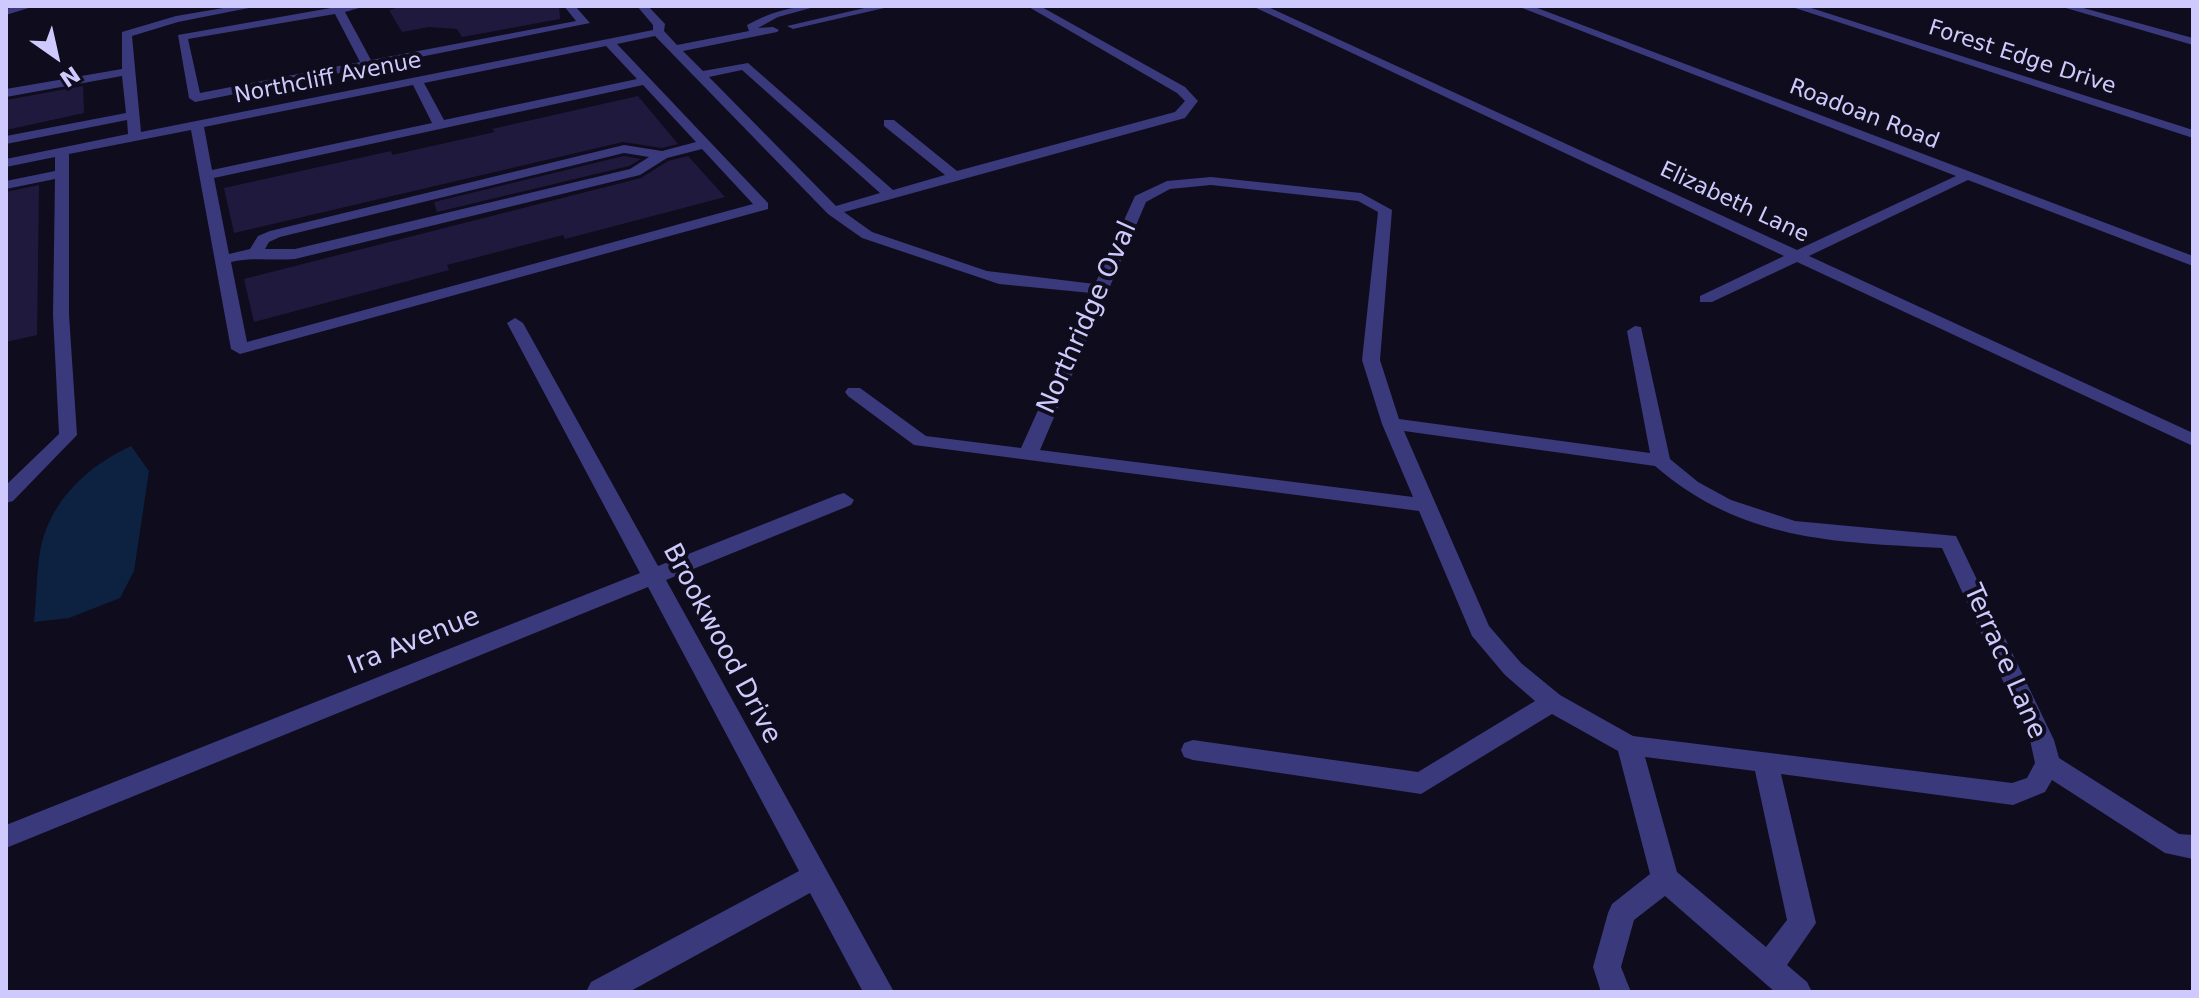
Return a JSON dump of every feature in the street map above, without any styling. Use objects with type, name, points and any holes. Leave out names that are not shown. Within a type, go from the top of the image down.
[{"type":"street","points":[[6,12],[30,6]]},
{"type":"street","points":[[135,137],[126,34],[176,19],[254,6]]},
{"type":"street","points":[[361,6],[182,37],[195,98],[584,23],[569,6]]},
{"type":"street","points":[[642,6],[659,24],[658,32],[833,211],[867,235],[999,279],[1100,289]]},
{"type":"street","points":[[757,33],[751,27],[759,20],[813,6]]},
{"type":"street","points":[[793,26],[888,6]]},
{"type":"street","points":[[833,211],[1180,115],[1192,101],[1181,90],[1032,6]]},
{"type":"street","name":"Elizabeth Lane","points":[[1257,6],[2193,440]]},
{"type":"street","name":"Roadoan Road","points":[[1522,6],[2193,261]]},
{"type":"street","name":"Forest Edge Drive","points":[[1794,6],[2193,134]]},
{"type":"street","points":[[2064,6],[2193,42]]},
{"type":"street","points":[[338,10],[367,64]]},
{"type":"street","points":[[675,49],[773,30]]},
{"type":"street","name":"Northcliff Avenue","points":[[6,163],[658,32]]},
{"type":"street","points":[[197,125],[240,349],[763,206],[609,42]]},
{"type":"street","points":[[701,75],[744,66],[890,195]]},
{"type":"street","points":[[6,93],[128,71]]},
{"type":"street","points":[[417,81],[440,125]]},
{"type":"street","points":[[207,175],[646,81]]},
{"type":"street","points":[[272,82],[285,85],[290,98],[279,106]]},
{"type":"street","points":[[6,140],[133,115]]},
{"type":"street","points":[[889,123],[955,176]]},
{"type":"street","points":[[222,260],[256,252],[276,256],[295,254],[635,172],[662,155],[705,144]]},
{"type":"street","points":[[256,252],[263,239],[275,234],[608,153],[635,149],[662,155]]},
{"type":"street","points":[[6,496],[68,435],[61,315],[62,151]]},
{"type":"street","points":[[6,185],[63,173]]},
{"type":"street","points":[[1706,299],[1966,176]]},
{"type":"street","name":"Northridge Oval","points":[[1028,455],[1140,199],[1167,185],[1211,181],[1361,197],[1385,210],[1371,360],[1391,424],[1480,630],[1513,669],[1552,702],[1629,745]]},
{"type":"street","name":"Brookwood Drive","points":[[515,323],[879,992]]},
{"type":"street","points":[[1391,424],[1661,461],[1635,331]]},
{"type":"street","points":[[854,392],[921,441],[1428,506]]},
{"type":"street","name":"Terrace Lane","points":[[1629,745],[2013,794],[2036,785],[2048,764],[2042,740],[1949,541],[1802,528],[1738,515],[1685,485],[1661,461]]},
{"type":"street","name":"Ira Avenue","points":[[6,837],[844,500]]},
{"type":"street","points":[[1193,750],[1421,783],[1552,702]]},
{"type":"street","points":[[1629,745],[1665,879],[1797,992]]},
{"type":"street","points":[[1766,762],[1802,923],[1768,968]]},
{"type":"street","points":[[2048,764],[2174,845],[2193,847]]},
{"type":"street","points":[[601,992],[814,877]]},
{"type":"street","points":[[1616,992],[1607,967],[1622,913],[1665,879]]},
{"type":"water","points":[[131,446],[149,471],[134,571],[120,598],[69,618],[34,622],[40,552],[55,511],[88,473]]},
{"type":"building","points":[[403,6],[559,6],[560,19],[462,37],[457,29],[429,27],[402,32],[389,10]]},
{"type":"building","points":[[83,86],[84,113],[6,130],[6,100]]},
{"type":"building","points":[[638,96],[678,144],[662,148],[623,142],[234,233],[224,188],[391,151],[392,155]]},
{"type":"building","points":[[624,156],[641,159],[629,166],[437,212],[434,202]]},
{"type":"building","points":[[688,156],[725,197],[565,239],[563,235],[447,265],[449,270],[254,322],[244,279],[641,178],[668,161]]},
{"type":"building","points":[[39,185],[37,335],[6,342],[6,192]]}]
